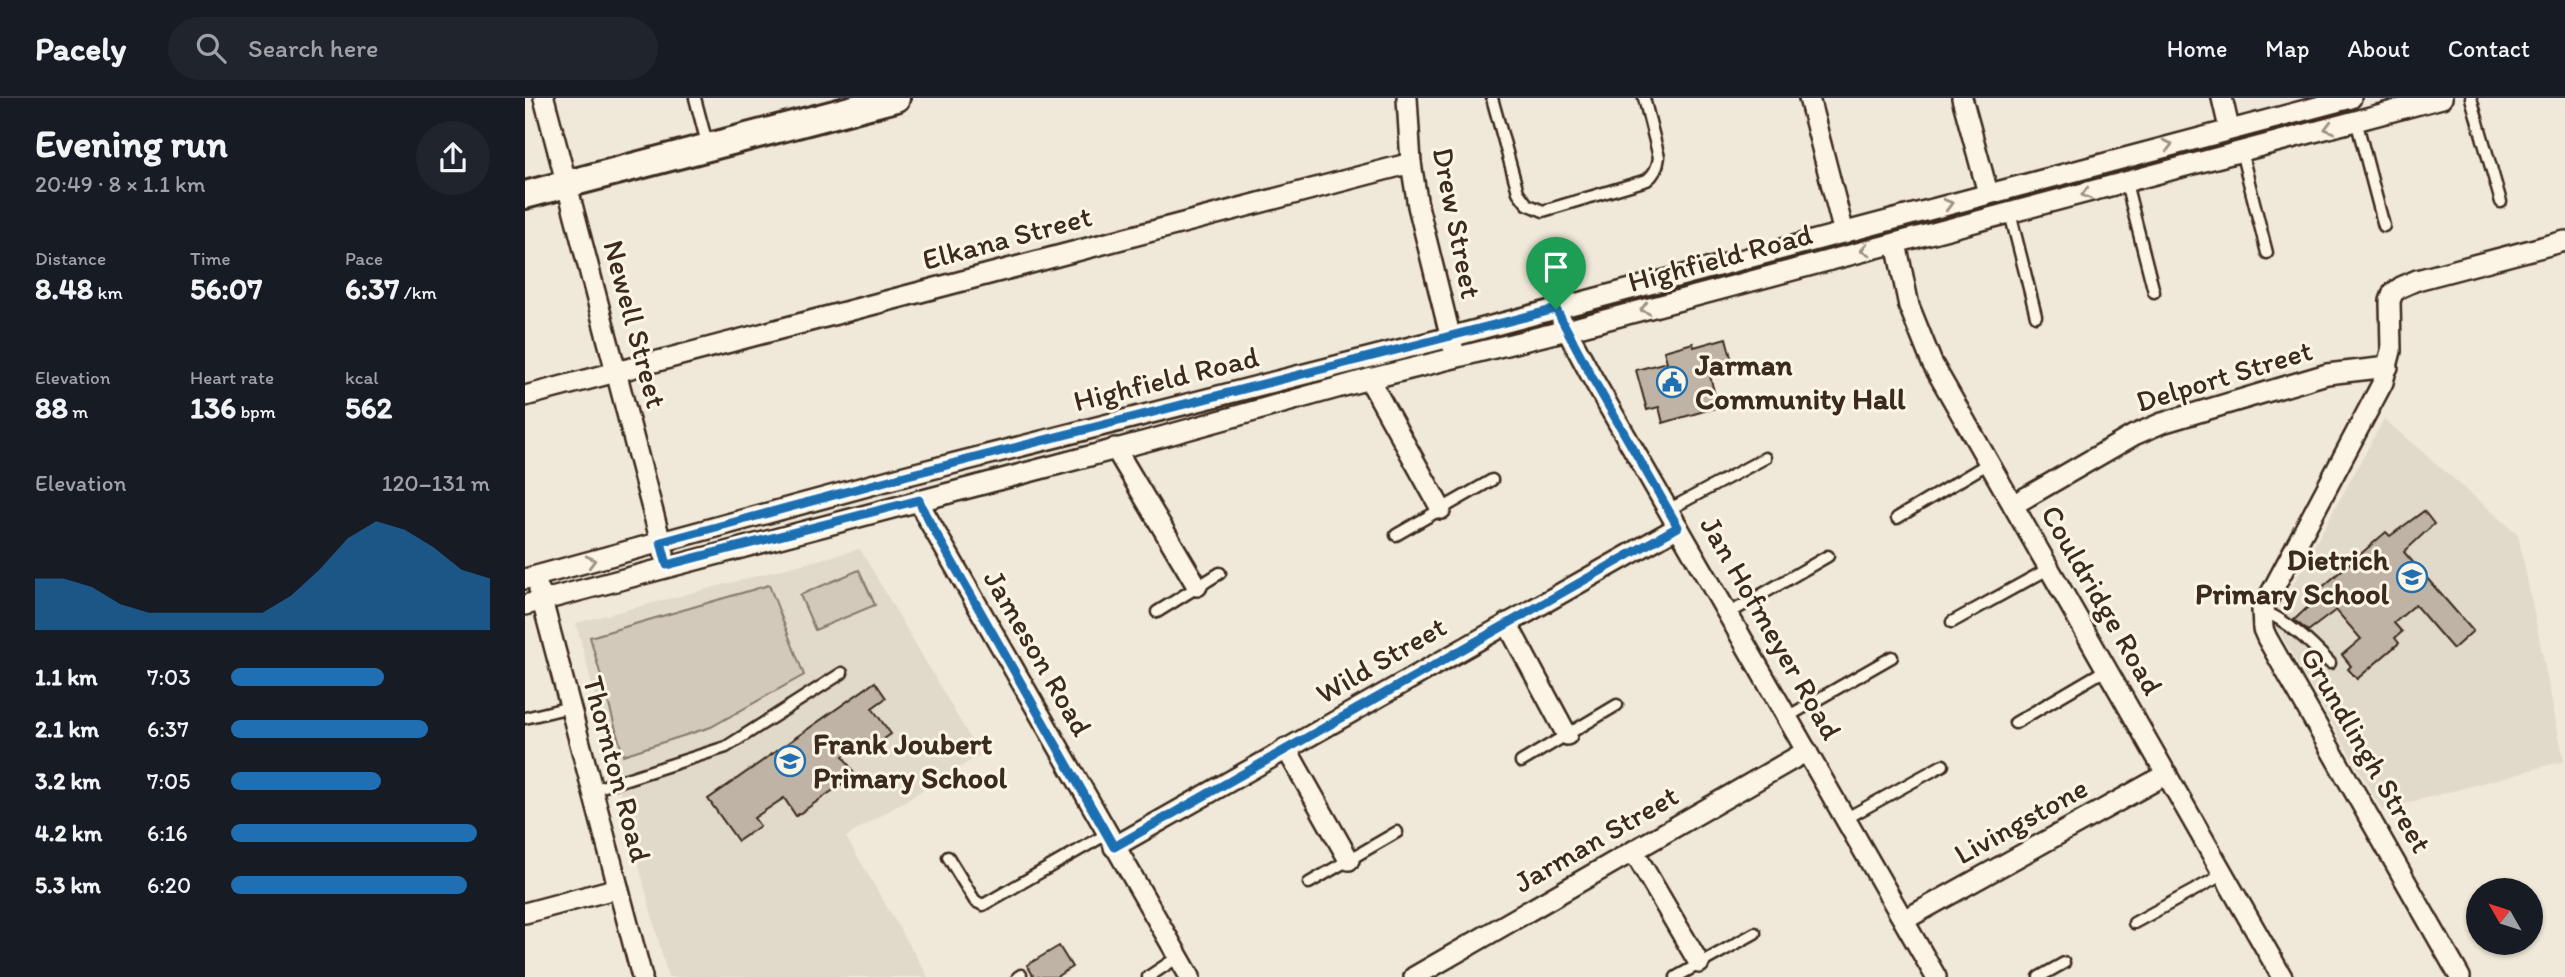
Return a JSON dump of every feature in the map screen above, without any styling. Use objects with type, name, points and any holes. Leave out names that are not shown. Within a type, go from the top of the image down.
[{"type":"street","name":"Newell Street","points":[[544,98],[667,565]]},
{"type":"street","points":[[525,195],[896,98]]},
{"type":"street","points":[[1809,98],[1844,233]]},
{"type":"street","points":[[1963,98],[1988,193]]},
{"type":"street","points":[[2222,98],[2229,128]]},
{"type":"street","name":"Highfield Road","points":[[531,577],[908,475],[1450,337],[2229,128],[2351,98]]},
{"type":"street","name":"Highfield Road","points":[[534,602],[1369,379],[1567,331],[2442,98]]},
{"type":"street","name":"Drew Street","points":[[1411,99],[1411,163],[1418,206],[1455,358]]},
{"type":"street","name":"Elkana Street","points":[[525,397],[1411,163]]},
{"type":"street","points":[[2262,610],[2375,400],[2388,367],[2391,351],[2390,301],[2393,293],[2417,280],[2565,241]]},
{"type":"street","name":"Couldridge Road","points":[[1896,243],[1909,306],[1924,347],[2280,976]]},
{"type":"street","name":"Jan Hofmeyer Road","points":[[1556,309],[1673,519],[1936,977]]},
{"type":"street","name":"Delport Street","points":[[2013,505],[2134,435],[2175,418],[2327,374],[2388,367]]},
{"type":"street","points":[[1369,379],[1441,509]]},
{"type":"street","points":[[1115,448],[1197,586]]},
{"type":"street","name":"Jameson Road","points":[[919,500],[1190,977]]},
{"type":"street","name":"Wild Street","points":[[1110,840],[1286,748],[1507,623],[1673,519]]},
{"type":"street","name":"Thornton Road","points":[[531,577],[534,602],[570,707],[642,977]]},
{"type":"street","name":"Grundlingh Street","points":[[2262,610],[2263,629],[2267,638],[2460,977]]},
{"type":"street","points":[[1507,623],[1567,735]]},
{"type":"street","points":[[1286,748],[1349,860]]},
{"type":"street","name":"Jarman Street","points":[[1416,977],[1807,751]]},
{"type":"street","name":"Livingstone","points":[[1904,920],[2167,775]]},
{"type":"street","points":[[1634,852],[1699,963]]},
{"type":"street","points":[[525,913],[618,888]]},
{"type":"lane","points":[[695,98],[708,147]]},
{"type":"lane","points":[[1492,98],[1518,192],[1527,204],[1543,211],[1647,180],[1652,176],[1659,157],[1644,98]]},
{"type":"lane","points":[[2470,98],[2501,202]]},
{"type":"lane","points":[[2356,120],[2384,226]]},
{"type":"lane","points":[[2241,151],[2267,253]]},
{"type":"lane","points":[[2126,183],[2154,292]]},
{"type":"lane","points":[[2010,213],[2036,316]]},
{"type":"lane","points":[[1673,519],[1765,458]]},
{"type":"lane","points":[[1897,518],[1989,463]]},
{"type":"lane","points":[[1396,535],[1492,480]]},
{"type":"lane","points":[[1728,614],[1828,556]]},
{"type":"lane","points":[[1952,622],[2050,568]]},
{"type":"lane","points":[[1157,612],[1220,573]]},
{"type":"lane","points":[[2262,610],[2282,620],[2330,663]]},
{"type":"lane","points":[[1787,716],[1892,657]]},
{"type":"lane","points":[[2015,723],[2108,669]]},
{"type":"lane","points":[[592,790],[726,747],[842,673]]},
{"type":"lane","points":[[1521,762],[1617,705]]},
{"type":"lane","points":[[526,714],[570,707]]},
{"type":"lane","points":[[1845,819],[1943,765]]},
{"type":"lane","points":[[1309,883],[1397,832]]},
{"type":"lane","points":[[948,857],[975,901],[983,905],[1110,840]]},
{"type":"lane","points":[[2134,923],[2224,874]]},
{"type":"lane","points":[[1677,977],[1755,933]]},
{"type":"lane","points":[[1148,977],[1178,957]]},
{"type":"lane","points":[[2039,977],[2064,962]]},
{"type":"shaded area","name":"Dietrich Primary School","points":[[2384,419],[2518,534],[2564,761],[2382,810],[2273,621]]},
{"type":"shaded area","name":"Frank Joubert Primary School","points":[[860,549],[980,755],[846,837],[928,977],[668,977],[576,623]]},
{"type":"shaded area","points":[[859,570],[875,605],[815,630],[800,595]]},
{"type":"shaded area","points":[[769,585],[804,675],[711,727],[623,755],[590,637]]},
{"type":"building","name":"Jarman Community Hall","points":[[1726,338],[1734,369],[1710,376],[1718,407],[1663,423],[1659,407],[1647,410],[1636,370],[1667,362],[1664,351],[1693,343],[1694,347]]},
{"type":"building","points":[[2424,511],[2434,524],[2404,552],[2473,631],[2453,649],[2415,605],[2394,623],[2402,632],[2395,638],[2399,643],[2357,679],[2348,669],[2351,666],[2342,655],[2361,639],[2336,610],[2308,631],[2294,620],[2322,594],[2319,590],[2386,532],[2390,536]]},
{"type":"building","points":[[875,682],[886,698],[872,708],[891,734],[870,749],[864,742],[843,756],[855,775],[796,816],[784,798],[754,818],[760,826],[738,841],[708,799]]},
{"type":"building","points":[[1059,946],[1072,967],[1056,977],[1034,977],[1027,965]]},
{"type":"place","name":"Jarman Community Hall","points":[[1672,382]]},
{"type":"place","name":"Dietrich Primary School","points":[[2412,577]]},
{"type":"place","name":"Frank Joubert Primary School","points":[[790,761]]},
{"type":"route","points":[[1556,309],[1678,527],[1114,847],[919,500],[667,565],[661,542],[908,475],[1556,309]]}]
